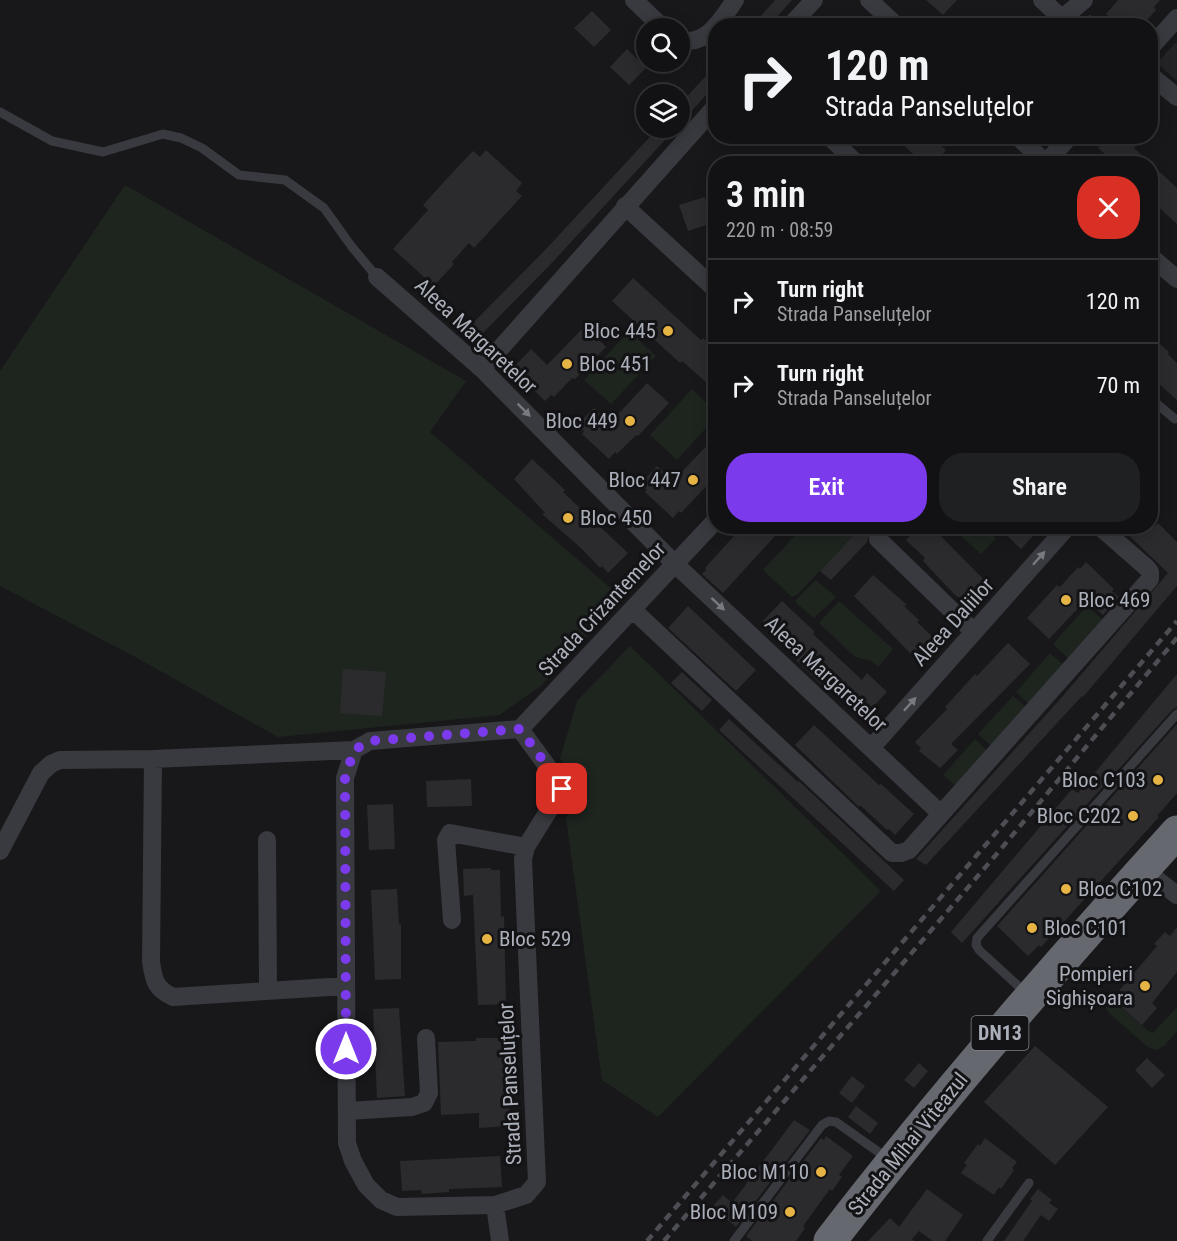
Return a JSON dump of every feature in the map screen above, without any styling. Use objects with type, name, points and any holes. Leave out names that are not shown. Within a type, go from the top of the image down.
[{"type":"highway","name":"Strada Mihai Viteazul","points":[[830,1241],[891,1161],[1030,998],[1177,832]]},
{"type":"street","points":[[634,0],[653,18]]},
{"type":"street","points":[[720,18],[735,0]]},
{"type":"street","points":[[797,18],[814,0]]},
{"type":"street","points":[[869,0],[888,18]]},
{"type":"street","points":[[1042,0],[1056,13],[1065,16],[1084,0]]},
{"type":"street","points":[[1158,39],[1177,18]]},
{"type":"street","points":[[690,42],[708,34]]},
{"type":"street","points":[[1158,82],[1177,97]]},
{"type":"street","points":[[483,369],[708,115]]},
{"type":"street","points":[[837,144],[849,156]]},
{"type":"street","points":[[1026,144],[1038,156]]},
{"type":"street","points":[[1052,156],[1063,144]]},
{"type":"street","points":[[625,206],[708,283]]},
{"type":"street","points":[[1158,263],[1177,279]]},
{"type":"street","name":"Aleea Margaretelor","points":[[377,277],[483,369],[675,564],[940,813]]},
{"type":"street","name":"Strada Crizantemelor","points":[[520,729],[708,529]]},
{"type":"street","name":"Aleea Daliilor","points":[[871,748],[1061,534]]},
{"type":"street","points":[[633,610],[892,853],[901,853],[909,849],[1150,579],[1150,572],[1108,534]]},
{"type":"street","points":[[878,539],[974,632]]},
{"type":"street","points":[[0,851],[4,831],[41,773],[60,760],[153,759],[354,750],[370,741],[520,729]]},
{"type":"street","name":"Strada Panseluțelor","points":[[354,750],[345,778],[347,1143],[353,1161],[366,1185],[381,1200],[397,1207],[495,1205],[526,1195],[537,1182],[523,859],[526,847],[562,789],[520,729]]},
{"type":"street","points":[[153,759],[151,962],[154,981],[162,992],[173,997],[346,986]]},
{"type":"street","points":[[452,920],[447,840],[450,833],[526,847]]},
{"type":"street","points":[[267,840],[268,991]]},
{"type":"street","points":[[1143,869],[1177,895]]},
{"type":"street","points":[[347,1111],[412,1107],[424,1103],[429,1093],[426,1038]]},
{"type":"street","points":[[495,1205],[500,1241]]},
{"type":"lane","points":[[0,112],[52,141],[103,152],[162,134],[182,138],[202,148],[239,175],[285,180],[324,208],[377,277]]},
{"type":"lane","points":[[1158,405],[1175,419]]},
{"type":"lane","points":[[1030,998],[979,951],[976,945],[977,938],[1177,714]]},
{"type":"lane","points":[[734,1241],[822,1125],[829,1121],[836,1122],[891,1161]]},
{"type":"lane","points":[[987,1241],[1029,1183]]},
{"type":"shaded area","points":[[1177,41],[1177,81],[1158,62]]},
{"type":"shaded area","points":[[125,185],[466,381],[430,432],[621,597],[541,686],[499,715],[278,737],[139,659],[0,586],[0,371]]},
{"type":"shaded area","points":[[629,331],[656,356],[611,404],[584,380]]},
{"type":"shaded area","points":[[692,389],[708,404],[708,426],[677,460],[650,435]]},
{"type":"shaded area","points":[[796,534],[854,534],[797,595],[792,597],[763,570]]},
{"type":"shaded area","points":[[959,534],[991,534],[996,538],[981,554]]},
{"type":"shaded area","points":[[816,580],[836,597],[814,618],[796,603],[796,600]]},
{"type":"shaded area","points":[[839,601],[893,649],[878,667],[871,661],[855,657],[819,623]]},
{"type":"shaded area","points":[[1087,606],[1104,621],[1070,660],[1053,644]]},
{"type":"shaded area","points":[[630,646],[881,891],[658,1117],[602,1080],[566,818],[585,788],[560,759],[577,701]]},
{"type":"shaded area","points":[[1050,653],[1065,666],[1030,705],[1016,692]]},
{"type":"shaded area","points":[[1013,696],[1027,708],[992,747],[978,734]]},
{"type":"shaded area","points":[[975,739],[989,752],[957,787],[943,775]]},
{"type":"shaded area","points":[[1112,999],[1153,1033],[1177,1007],[1177,1031],[1164,1046],[1156,1050],[1149,1048],[1109,1013],[1106,1007]]},
{"type":"building","points":[[775,0],[792,0],[776,18],[759,18]]},
{"type":"building","points":[[926,0],[957,0],[943,15]]},
{"type":"building","points":[[1118,0],[1160,0],[1154,7],[1156,10],[1149,18],[1110,18],[1106,14]]},
{"type":"building","points":[[592,11],[611,30],[594,47],[574,28]]},
{"type":"building","points":[[627,49],[636,58],[636,72],[642,72],[629,85],[610,67]]},
{"type":"building","points":[[708,74],[708,93],[690,113],[690,93]]},
{"type":"building","points":[[649,138],[667,138],[549,266],[479,337],[468,328],[547,248]]},
{"type":"building","points":[[903,144],[939,144],[946,150],[943,156],[915,156]]},
{"type":"building","points":[[1101,144],[1138,144],[1134,148],[1143,156],[1102,156],[1104,153],[1098,148]]},
{"type":"building","points":[[486,150],[522,183],[516,191],[522,196],[474,248],[469,243],[434,286],[393,249],[428,210],[423,205],[453,172],[473,151],[480,157]]},
{"type":"building","points":[[1158,170],[1177,188],[1177,224],[1158,207]]},
{"type":"building","points":[[705,197],[706,203],[708,202],[708,224],[688,231],[679,205]]},
{"type":"building","name":"Bloc 445","points":[[633,278],[701,340],[703,338],[708,342],[708,384],[682,361],[680,363],[612,301]]},
{"type":"building","name":"Bloc 451","points":[[585,326],[606,347],[575,379],[572,378],[554,397],[551,395],[545,401],[518,375],[521,373],[514,367],[531,349],[547,365]]},
{"type":"building","points":[[1158,342],[1177,363],[1177,400],[1158,383]]},
{"type":"building","name":"Bloc 449","points":[[647,383],[669,403],[638,436],[636,435],[609,459],[582,434],[584,431],[577,425],[594,408],[610,423]]},
{"type":"building","name":"Bloc 447","points":[[708,444],[708,484],[681,513],[679,511],[673,518],[645,492],[647,490],[640,484],[657,466],[673,481]]},
{"type":"building","name":"Bloc 450","points":[[532,459],[565,490],[563,492],[628,553],[608,573],[542,514],[545,513],[514,479]]},
{"type":"building","points":[[1158,523],[1177,542],[1177,586],[1083,697],[926,865],[916,859],[1062,697],[1168,573],[1127,534],[1158,534]]},
{"type":"building","points":[[736,534],[777,534],[723,593],[702,574]]},
{"type":"building","points":[[855,534],[869,534],[867,542],[831,580],[820,571]]},
{"type":"building","points":[[912,534],[939,534],[988,584],[969,605],[954,594],[923,561],[925,558],[906,540]]},
{"type":"building","points":[[1005,534],[1035,534],[1021,549]]},
{"type":"building","name":"Bloc 469","points":[[1086,562],[1114,589],[1112,591],[1119,597],[1103,615],[1086,600],[1049,639],[1027,618],[1057,585],[1060,587],[1078,567],[1080,569]]},
{"type":"building","points":[[873,575],[907,605],[904,606],[936,640],[917,660],[854,596]]},
{"type":"building","points":[[782,601],[862,680],[867,673],[887,692],[868,712],[866,710],[860,716],[827,685],[824,687],[792,656],[794,654],[780,641],[782,638],[763,621]]},
{"type":"building","points":[[688,606],[756,670],[736,691],[668,628]]},
{"type":"building","points":[[1008,643],[1030,664],[951,744],[958,750],[940,768],[919,751],[921,748],[915,742],[947,709],[945,707],[975,674],[977,676]]},
{"type":"building","points":[[343,669],[386,672],[382,716],[340,713]]},
{"type":"building","points":[[682,672],[712,700],[702,711],[671,683]]},
{"type":"building","points":[[1177,674],[1177,707],[962,943],[951,932],[1072,789],[1078,793]]},
{"type":"building","points":[[729,719],[904,880],[894,891],[719,730]]},
{"type":"building","points":[[1177,724],[1177,793],[1157,816],[1159,817],[1041,947],[1039,945],[1028,956],[997,926]]},
{"type":"building","points":[[814,725],[914,814],[895,835],[860,805],[859,807],[795,745]]},
{"type":"building","points":[[471,779],[472,806],[427,807],[426,781]]},
{"type":"building","points":[[393,804],[395,849],[369,850],[367,805]]},
{"type":"building","name":"Bloc 529","points":[[491,868],[491,870],[500,870],[501,917],[504,916],[506,1004],[478,1005],[473,895],[464,896],[463,869]]},
{"type":"building","points":[[397,889],[399,924],[401,924],[401,979],[375,980],[371,890]]},
{"type":"building","name":"Pompieri Sighișoara","points":[[1177,927],[1177,972],[1152,1003],[1157,1008],[1142,1025],[1112,999],[1157,946],[1154,944],[1165,932],[1170,936]]},
{"type":"building","points":[[399,1008],[405,1096],[377,1098],[373,1009]]},
{"type":"building","points":[[476,1038],[506,1038],[510,1126],[479,1128],[479,1113],[441,1115],[438,1042],[476,1041]]},
{"type":"building","points":[[1035,1046],[1108,1107],[1055,1165],[984,1102]]},
{"type":"building","points":[[1147,1058],[1165,1075],[1152,1088],[1135,1070]]},
{"type":"building","points":[[919,1063],[928,1071],[914,1088],[904,1080]]},
{"type":"building","points":[[852,1076],[865,1086],[852,1103],[839,1093]]},
{"type":"building","points":[[856,1106],[878,1123],[870,1134],[848,1117]]},
{"type":"building","points":[[794,1120],[810,1130],[736,1227],[712,1207],[723,1195],[732,1203]]},
{"type":"building","points":[[826,1136],[853,1156],[839,1175],[842,1177],[832,1191],[830,1189],[803,1226],[805,1228],[796,1241],[752,1241],[746,1236],[821,1138],[824,1140]]},
{"type":"building","points":[[985,1138],[1017,1162],[1001,1189],[999,1187],[994,1195],[961,1173],[967,1165],[964,1163]]},
{"type":"building","points":[[500,1156],[502,1187],[449,1189],[449,1192],[422,1194],[421,1190],[402,1191],[400,1161]]},
{"type":"building","points":[[927,1189],[963,1215],[945,1241],[933,1241],[919,1231],[912,1239],[914,1241],[868,1241],[890,1218],[899,1227]]},
{"type":"building","points":[[1038,1189],[1052,1200],[1049,1203],[1058,1209],[1049,1221],[1041,1215],[1023,1241],[1004,1241],[1032,1201],[1030,1199]]},
{"type":"railway","points":[[647,1241],[1177,621]]},
{"type":"railway","points":[[664,1241],[995,856],[1177,638]]},
{"type":"place","name":"Bloc 445","points":[[668,331]]},
{"type":"place","name":"Bloc 451","points":[[567,364]]},
{"type":"place","name":"Bloc 449","points":[[630,421]]},
{"type":"place","name":"Bloc 447","points":[[693,480]]},
{"type":"place","name":"Bloc 450","points":[[568,518]]},
{"type":"place","name":"Bloc 469","points":[[1066,600]]},
{"type":"place","name":"Bloc C103","points":[[1158,780]]},
{"type":"place","name":"Bloc C202","points":[[1133,816]]},
{"type":"place","name":"Bloc C102","points":[[1066,889]]},
{"type":"place","name":"Bloc C101","points":[[1032,928]]},
{"type":"place","name":"Bloc 529","points":[[487,939]]},
{"type":"place","name":"Pompieri Sighișoara","points":[[1145,986]]},
{"type":"place","name":"Bloc M110","points":[[821,1172]]},
{"type":"place","name":"Bloc M109","points":[[790,1212]]},
{"type":"route","points":[[346,1049],[345,778],[354,750],[370,741],[520,729],[562,789]]}]
